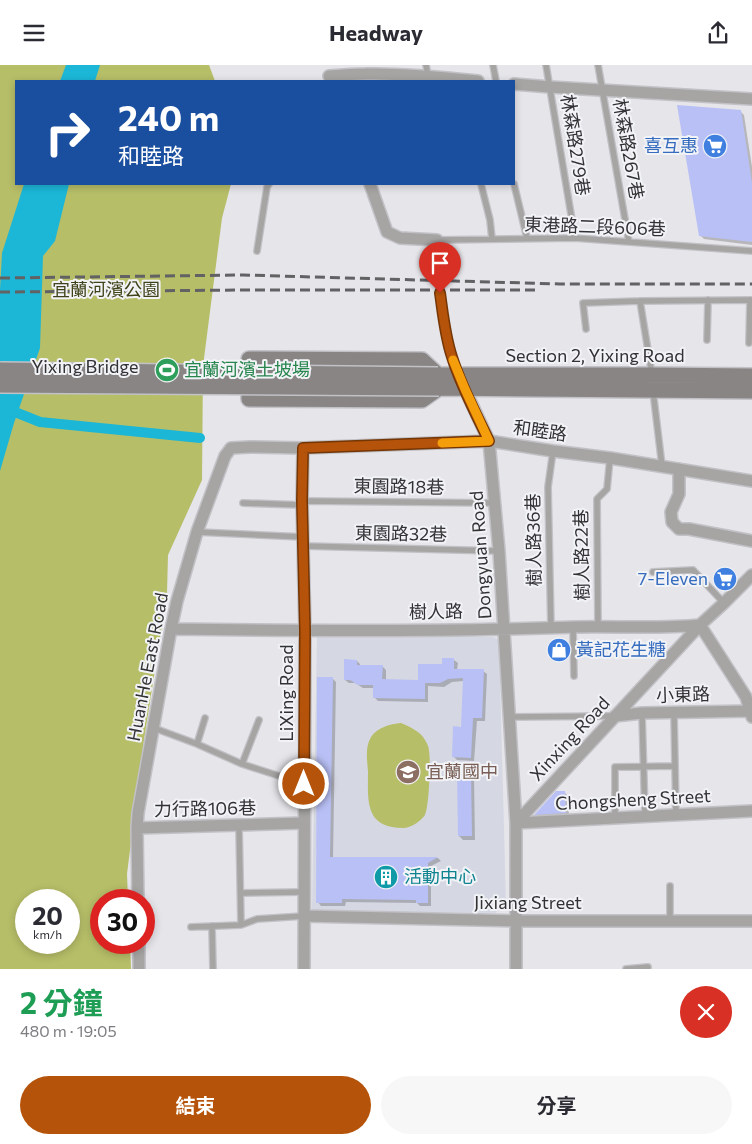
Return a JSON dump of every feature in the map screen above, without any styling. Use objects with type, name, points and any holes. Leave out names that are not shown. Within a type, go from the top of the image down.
[{"type":"street","points":[[328,76],[366,74],[409,78],[427,70],[463,80]]},
{"type":"street","points":[[515,84],[752,99]]},
{"type":"street","points":[[370,185],[387,232],[400,238],[438,239]]},
{"type":"street","points":[[249,359],[422,360],[438,381],[422,401],[249,399],[249,359]]},
{"type":"street","name":"Yixing Bridge","points":[[0,370],[438,381]]},
{"type":"street","name":"Section 2, Yixing Road","points":[[438,381],[459,374],[653,383],[752,391]]},
{"type":"street","name":"Dongyuan Road","points":[[459,374],[489,441],[499,551],[516,823]]},
{"type":"street","name":"Section 2, Yixing Road","points":[[438,381],[465,389],[653,383],[752,376]]},
{"type":"street","name":"Yixing Bridge","points":[[0,385],[438,381]]},
{"type":"street","name":"和睦路","points":[[232,448],[303,448],[489,441],[752,481]]},
{"type":"street","name":"HuanHe East Road","points":[[138,889],[138,813],[171,629],[197,532],[225,456],[232,448]]},
{"type":"street","name":"LiXing Road","points":[[303,448],[302,503],[305,631],[304,969]]},
{"type":"street","points":[[680,469],[679,494],[671,512],[672,522],[675,525],[680,529],[752,541]]},
{"type":"street","name":"Xinxing Road","points":[[516,823],[700,625],[752,575]]},
{"type":"street","points":[[700,625],[746,697],[751,713]]},
{"type":"street","name":"樹人路","points":[[171,629],[305,631],[680,627],[700,625]]},
{"type":"street","name":"小東路","points":[[615,716],[642,713],[751,713]]},
{"type":"street","name":"Chongsheng Street","points":[[516,823],[752,811]]},
{"type":"street","name":"力行路106巷","points":[[137,828],[304,823]]},
{"type":"street","points":[[516,823],[516,969]]},
{"type":"street","name":"Jixiang Street","points":[[304,916],[516,921],[752,921]]},
{"type":"street","points":[[139,954],[139,969]]},
{"type":"lane","points":[[492,65],[496,80]]},
{"type":"lane","name":"林森路279巷","points":[[546,65],[575,238]]},
{"type":"lane","name":"林森路267巷","points":[[598,65],[629,242]]},
{"type":"lane","points":[[257,251],[268,185]]},
{"type":"lane","points":[[481,185],[490,220],[492,239]]},
{"type":"lane","points":[[514,185],[527,239]]},
{"type":"lane","name":"東港路二段606巷","points":[[438,239],[575,238],[752,251]]},
{"type":"lane","points":[[438,239],[439,270]]},
{"type":"lane","name":"Dongyuan Road","points":[[440,293],[450,347],[459,374]]},
{"type":"lane","points":[[708,300],[708,340]]},
{"type":"lane","points":[[586,329],[583,303],[751,300],[749,343]]},
{"type":"lane","points":[[640,301],[653,383],[662,466]]},
{"type":"lane","name":"樹人路36巷","points":[[551,628],[548,487],[553,451]]},
{"type":"lane","name":"樹人路22巷","points":[[598,627],[597,499],[607,489],[610,458]]},
{"type":"lane","name":"東園路18巷","points":[[243,503],[495,503]]},
{"type":"lane","name":"東園路32巷","points":[[197,532],[303,542],[499,551]]},
{"type":"lane","points":[[653,572],[693,570],[724,603]]},
{"type":"lane","points":[[573,627],[574,676]]},
{"type":"lane","points":[[642,713],[645,816]]},
{"type":"lane","points":[[674,713],[676,815]]},
{"type":"lane","points":[[510,717],[615,716]]},
{"type":"lane","points":[[197,744],[205,718]]},
{"type":"lane","points":[[242,764],[259,720]]},
{"type":"lane","points":[[154,728],[242,764],[304,784]]},
{"type":"lane","points":[[615,818],[614,767],[675,767]]},
{"type":"lane","points":[[239,826],[241,925]]},
{"type":"lane","points":[[670,886],[670,921]]},
{"type":"lane","points":[[241,893],[304,892]]},
{"type":"lane","points":[[191,927],[241,925],[256,919],[304,916]]},
{"type":"lane","points":[[212,926],[213,969]]},
{"type":"lane","points":[[626,969],[648,967]]},
{"type":"shaded area","name":"宜蘭國中","points":[[317,636],[494,637],[499,640],[506,905],[495,913],[312,911]]},
{"type":"green space","name":"宜蘭河濱公園","points":[[0,65],[209,65],[215,80],[15,80],[15,185],[231,185],[222,218],[203,366],[202,480],[168,555],[167,593],[144,740],[127,874],[128,889],[90,889],[90,954],[130,954],[131,969],[0,969]]},
{"type":"green space","points":[[401,723],[423,737],[429,748],[430,764],[429,794],[425,815],[416,824],[403,828],[390,827],[375,818],[369,802],[367,758],[367,749],[371,737],[384,727]]},
{"type":"water","points":[[66,65],[100,65],[95,80],[60,80]]},
{"type":"water","points":[[24,185],[69,185],[55,241],[43,256],[40,348],[14,423],[0,471],[0,290],[2,253]]},
{"type":"building","name":"喜互惠","points":[[677,105],[741,110],[752,183],[752,242],[699,236]]},
{"type":"building","points":[[442,658],[454,658],[454,669],[484,669],[482,718],[473,718],[471,758],[452,757],[453,726],[461,727],[463,678],[448,679],[440,683],[425,683],[425,699],[373,698],[373,685],[358,685],[350,680],[344,680],[344,659],[357,660],[357,665],[383,665],[382,679],[418,680],[418,664],[442,664]]},
{"type":"building","points":[[317,677],[333,677],[330,857],[438,857],[428,863],[428,903],[416,903],[416,900],[342,899],[342,903],[316,903]]},
{"type":"building","points":[[457,772],[471,772],[472,836],[458,836]]},
{"type":"building","points":[[556,791],[565,791],[566,813],[534,815]]},
{"type":"waterway","points":[[5,408],[40,422],[200,438]]},
{"type":"railway","points":[[0,278],[243,275],[560,284],[752,284]]},
{"type":"railway","points":[[0,292],[535,290]]},
{"type":"slow traffic","points":[[442,443],[489,441],[453,360]]},
{"type":"place","name":"喜互惠","points":[[715,146]]},
{"type":"place","name":"宜蘭河濱土坡場","points":[[167,370]]},
{"type":"place","name":"7-Eleven","points":[[725,579]]},
{"type":"place","name":"黃記花生糖","points":[[559,650]]},
{"type":"place","name":"宜蘭國中","points":[[408,772]]},
{"type":"place","name":"活動中心","points":[[386,877]]},
{"type":"route","points":[[304,784],[303,448],[489,441],[452,356],[440,293]]}]
